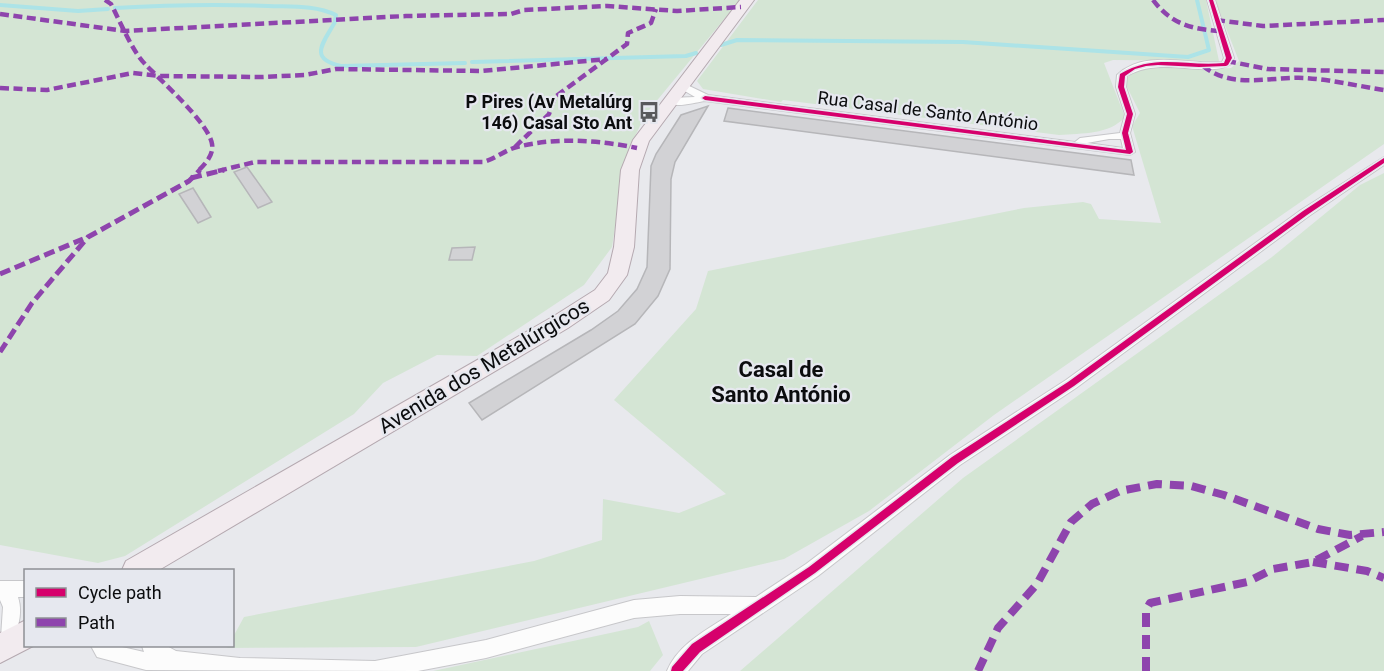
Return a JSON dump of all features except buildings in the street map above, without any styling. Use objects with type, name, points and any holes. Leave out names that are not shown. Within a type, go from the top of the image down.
[{"type":"main road","name":"Avenida dos Metalúrgicos","points":[[138,569],[153,564],[561,322],[602,295],[617,275],[622,260],[628,185],[634,155],[641,140],[747,0]]},
{"type":"main road","points":[[0,649],[24,635]]},
{"type":"street","points":[[1125,136],[1130,114],[1121,87],[1122,75],[1133,66],[1226,64],[1229,58],[1211,0]]},
{"type":"street","name":"Rua Casal de Santo António","points":[[675,93],[682,102],[705,98]]},
{"type":"street","name":"Rua Casal de Santo António","points":[[675,93],[1130,152],[1125,136],[1080,141],[1077,145]]},
{"type":"street","points":[[676,671],[696,648],[819,564],[955,460],[1071,384],[1305,213],[1384,160]]},
{"type":"street","points":[[1,589],[24,589]]},
{"type":"street","points":[[0,649],[12,616],[9,596],[1,589]]},
{"type":"street","points":[[97,647],[133,660],[174,660],[240,667],[375,670],[486,650],[634,609],[680,605],[758,606]]},
{"type":"street","points":[[0,649],[24,643]]},
{"type":"street","points":[[154,647],[174,660]]},
{"type":"green space","points":[[0,0],[740,0],[645,115],[626,156],[612,247],[584,285],[477,356],[437,355],[383,383],[354,414],[125,556],[98,563],[0,545]]},
{"type":"green space","points":[[758,0],[1206,0],[1219,61],[1113,60],[1104,63],[1125,117],[1119,123],[1103,130],[1059,135],[783,100],[781,102],[703,89],[697,81]]},
{"type":"green space","points":[[1215,0],[1384,0],[1384,144],[994,415],[869,511],[784,559],[416,647],[226,648],[234,647],[234,635],[244,617],[534,561],[602,540],[603,499],[679,513],[726,494],[614,400],[696,309],[708,271],[1024,208],[1083,202],[1091,204],[1099,219],[1161,223],[1132,126],[1140,113],[1125,83],[1130,75],[1141,70],[1172,67],[1231,68],[1239,61]]},
{"type":"green space","points":[[1384,173],[1384,671],[740,671],[963,478],[1272,257],[1360,185]]},
{"type":"green space","points":[[649,621],[663,655],[650,671],[433,671],[638,627]]},
{"type":"waterway","points":[[721,45],[737,40],[963,42],[1188,57],[1209,50],[1197,0]]},
{"type":"waterway","points":[[0,5],[78,11],[108,9]]},
{"type":"waterway","points":[[115,8],[211,5],[294,7],[328,12],[336,15],[335,20]]},
{"type":"waterway","points":[[335,22],[321,49],[321,55],[331,63],[341,66],[465,63]]},
{"type":"waterway","points":[[472,62],[686,56],[696,53]]},
{"type":"marked path","points":[[0,352],[32,303],[88,237],[189,181],[208,161],[213,146],[209,133],[159,76],[143,63],[111,4],[105,0]]},
{"type":"marked path","points":[[1153,0],[1174,22],[1190,28],[1220,31]]},
{"type":"marked path","points":[[0,14],[125,31],[406,16],[511,14],[524,10],[607,6],[677,11],[741,7]]},
{"type":"marked path","points":[[515,147],[549,114],[555,97],[627,44],[628,33],[651,23],[656,9]]},
{"type":"marked path","points":[[1216,20],[1263,26],[1384,20]]},
{"type":"marked path","points":[[0,88],[47,90],[133,73],[159,76],[262,77],[305,75],[336,69],[482,71],[607,59]]},
{"type":"marked path","points":[[1227,61],[1267,69],[1384,72]]},
{"type":"marked path","points":[[1203,66],[1213,74],[1239,81],[1305,78],[1384,90]]},
{"type":"marked path","points":[[191,178],[255,162],[483,162],[516,147],[546,142],[608,143],[637,148]]},
{"type":"marked path","points":[[0,274],[83,239]]},
{"type":"marked path","points":[[978,671],[994,634],[1037,584],[1071,522],[1092,504],[1120,491],[1157,484],[1191,486],[1224,495],[1318,529],[1350,535],[1384,532]]},
{"type":"marked path","points":[[1146,671],[1146,610],[1150,603],[1247,582],[1273,569],[1313,562],[1362,536]]},
{"type":"marked path","points":[[1313,562],[1367,571],[1384,578]]},
{"type":"cycle path","points":[[705,98],[1130,152],[1125,133],[1130,114],[1121,87],[1122,75],[1133,68],[1158,63],[1213,66],[1226,64],[1229,58],[1211,0]]},
{"type":"cycle path","points":[[676,671],[696,648],[812,570],[955,460],[1071,384],[1305,213],[1384,160]]},
{"type":"place","name":"P Pires (Av Metalúrg 146) Casal Sto Ant","points":[[649,112]]},
{"type":"district","name":"Casal de Santo António","points":[[781,382]]}]
